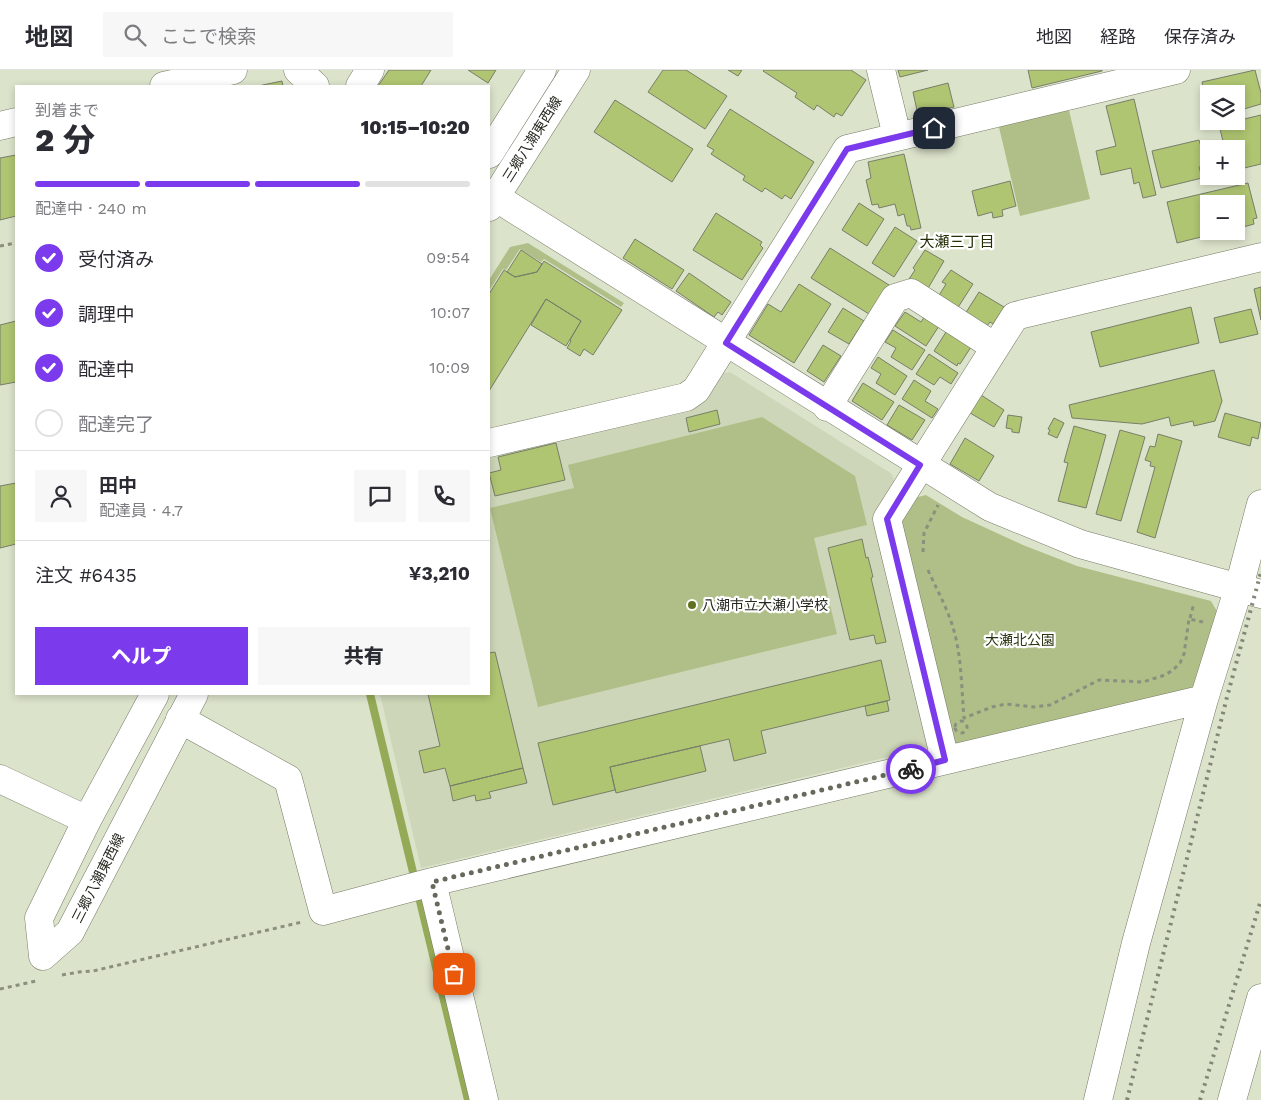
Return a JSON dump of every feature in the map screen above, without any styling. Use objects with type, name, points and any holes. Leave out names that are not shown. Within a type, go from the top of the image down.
[{"type":"street","points":[[168,85],[233,70]]},
{"type":"street","points":[[298,70],[314,85]]},
{"type":"street","points":[[361,85],[370,70]]},
{"type":"street","name":"三郷八潮東西線","points":[[490,152],[542,70]]},
{"type":"street","name":"三郷八潮東西線","points":[[491,200],[576,70]]},
{"type":"street","points":[[881,70],[897,136]]},
{"type":"street","points":[[490,443],[686,397],[696,390],[847,149],[1176,70]]},
{"type":"street","points":[[0,126],[15,122]]},
{"type":"street","points":[[491,200],[990,507],[1080,544],[1250,591]]},
{"type":"street","points":[[945,760],[887,519],[920,465],[1015,316],[1261,257]]},
{"type":"street","points":[[827,406],[895,298],[911,293],[995,347]]},
{"type":"street","points":[[1098,1100],[1136,944],[1204,699],[1250,591],[1261,504]]},
{"type":"street","name":"三郷八潮東西線","points":[[155,695],[87,820],[39,918],[43,956],[70,932],[193,695]]},
{"type":"street","points":[[180,719],[288,779],[322,911],[419,885],[1204,699]]},
{"type":"street","points":[[0,780],[87,820]]},
{"type":"street","points":[[419,885],[484,1100]]},
{"type":"street","points":[[1232,1100],[1261,998]]},
{"type":"path","points":[[0,246],[15,243]]},
{"type":"path","points":[[923,555],[924,533],[942,498]]},
{"type":"path","points":[[926,563],[950,616],[956,636],[964,718],[992,707],[1006,704],[1034,707],[1050,704],[1099,680],[1143,682],[1165,675],[1180,663],[1184,654],[1194,601]]},
{"type":"path","points":[[1190,619],[1210,624]]},
{"type":"path","points":[[61,976],[93,971],[303,922],[322,911]]},
{"type":"path","points":[[0,989],[44,980]]},
{"type":"shaded area","name":"八潮市立大瀬小学校","points":[[730,372],[892,474],[895,484],[930,747],[421,868],[380,695],[490,695],[490,455],[703,403],[719,374]]},
{"type":"green space","points":[[1068,106],[1090,199],[1020,216],[998,123]]},
{"type":"green space","points":[[528,243],[624,303],[621,307],[544,259],[541,262],[520,249],[506,270],[503,269],[490,289],[490,278],[510,247]]},
{"type":"green space","points":[[762,417],[855,476],[867,525],[814,538],[837,634],[538,707],[490,508],[574,488],[568,465]]},
{"type":"green space","name":"大瀬北公園","points":[[926,495],[962,517],[1023,545],[1077,566],[1211,601],[1218,613],[1197,685],[1186,693],[961,746],[953,741],[901,529],[902,517],[914,498]]},
{"type":"building","points":[[389,70],[431,70],[422,85],[379,85]]},
{"type":"building","points":[[468,70],[496,70],[488,83]]},
{"type":"building","points":[[663,70],[686,70],[727,96],[705,129],[648,92]]},
{"type":"building","points":[[728,70],[742,70],[738,76]]},
{"type":"building","points":[[764,70],[851,70],[866,80],[842,116],[836,113],[834,117],[817,105],[814,110],[795,97],[797,93]]},
{"type":"building","points":[[898,70],[928,70],[900,77]]},
{"type":"building","points":[[1028,70],[1102,70],[1102,71],[1032,88]]},
{"type":"building","points":[[1255,70],[1261,93],[1261,104],[1245,109],[1245,85],[1203,85],[1202,82]]},
{"type":"building","points":[[282,81],[283,85],[263,85]]},
{"type":"building","points":[[948,83],[954,107],[918,115],[913,92]]},
{"type":"building","points":[[1134,99],[1156,195],[1143,198],[1139,182],[1134,184],[1131,168],[1101,175],[1096,151],[1116,146],[1106,106]]},
{"type":"building","points":[[615,100],[693,149],[672,182],[594,132]]},
{"type":"building","points":[[730,109],[814,162],[791,199],[785,195],[782,199],[765,188],[762,192],[743,180],[745,176],[711,154],[714,150],[707,146]]},
{"type":"building","points":[[1261,115],[1261,164],[1245,168],[1245,140],[1223,140],[1220,130],[1245,130],[1245,119]]},
{"type":"building","points":[[1199,140],[1200,178],[1161,188],[1152,151]]},
{"type":"building","points":[[904,154],[921,228],[911,230],[910,226],[907,226],[904,214],[898,216],[895,204],[879,208],[878,204],[872,205],[866,180],[871,178],[868,162]]},
{"type":"building","points":[[15,155],[15,216],[0,220],[0,158]]},
{"type":"building","points":[[1010,181],[1016,206],[1002,210],[1003,216],[993,218],[992,212],[978,216],[972,191]]},
{"type":"building","points":[[1248,183],[1257,218],[1253,219],[1254,224],[1245,226],[1245,195],[1200,195],[1200,237],[1177,243],[1167,202]]},
{"type":"building","points":[[859,203],[884,219],[867,246],[842,230]]},
{"type":"building","points":[[716,213],[762,242],[760,245],[763,248],[742,280],[693,250]]},
{"type":"building","points":[[895,227],[917,241],[894,277],[872,263]]},
{"type":"building","points":[[635,239],[684,270],[672,289],[623,258]]},
{"type":"building","points":[[830,248],[889,285],[869,314],[811,278]]},
{"type":"building","points":[[521,250],[542,264],[537,272],[515,277],[507,272]]},
{"type":"building","points":[[925,250],[944,261],[927,290],[909,279],[915,270],[913,268]]},
{"type":"building","points":[[544,261],[622,310],[593,355],[584,349],[580,356],[567,348],[581,321],[546,299],[490,389],[490,292],[504,270],[515,277],[537,272]]},
{"type":"building","points":[[951,270],[973,284],[957,309],[938,297],[946,284],[942,282]]},
{"type":"building","points":[[689,273],[731,302],[722,315],[718,312],[714,317],[676,291]]},
{"type":"building","points":[[799,284],[831,304],[794,363],[749,335],[768,304],[781,312]]},
{"type":"building","points":[[1261,287],[1261,320],[1254,289]]},
{"type":"building","points":[[979,292],[1004,307],[993,324],[990,322],[986,327],[965,314]]},
{"type":"building","points":[[546,299],[581,321],[566,346],[531,325]]},
{"type":"building","points":[[1191,307],[1199,343],[1100,367],[1091,332]]},
{"type":"building","points":[[843,308],[864,321],[849,344],[828,332]]},
{"type":"building","points":[[1251,309],[1258,334],[1220,343],[1214,318]]},
{"type":"building","points":[[905,312],[921,322],[925,316],[939,326],[926,346],[895,326]]},
{"type":"building","points":[[15,321],[15,382],[0,385],[0,325]]},
{"type":"building","points":[[893,330],[925,350],[912,370],[891,357],[896,348],[885,342]]},
{"type":"building","points":[[946,332],[971,347],[957,366],[934,351]]},
{"type":"building","points":[[823,345],[841,356],[824,382],[807,371]]},
{"type":"building","points":[[929,354],[958,373],[951,384],[940,377],[934,385],[916,374]]},
{"type":"building","points":[[878,357],[907,376],[895,395],[876,383],[881,374],[871,368]]},
{"type":"building","points":[[1214,370],[1222,401],[1215,421],[1194,426],[1193,421],[1171,426],[1169,417],[1142,424],[1072,418],[1069,405]]},
{"type":"building","points":[[914,380],[931,391],[925,401],[938,409],[932,418],[902,399]]},
{"type":"building","points":[[863,383],[894,402],[882,420],[852,401]]},
{"type":"building","points":[[981,395],[1004,410],[994,427],[970,413]]},
{"type":"building","points":[[899,405],[925,420],[912,440],[887,425]]},
{"type":"building","points":[[717,410],[720,424],[689,432],[686,418]]},
{"type":"building","points":[[1225,413],[1261,423],[1258,439],[1252,437],[1250,446],[1218,437]]},
{"type":"building","points":[[1008,415],[1022,417],[1019,433],[1012,432],[1012,429],[1006,428]]},
{"type":"building","points":[[1054,418],[1064,423],[1057,438],[1048,434],[1050,430],[1048,429]]},
{"type":"building","points":[[1074,426],[1106,435],[1086,508],[1058,501],[1068,463],[1064,462]]},
{"type":"building","points":[[1120,430],[1145,437],[1121,521],[1096,514]]},
{"type":"building","points":[[1158,434],[1182,441],[1155,538],[1137,532],[1155,467],[1150,466],[1151,462],[1145,460],[1150,446],[1155,447]]},
{"type":"building","points":[[965,438],[994,456],[979,481],[950,464]]},
{"type":"building","points":[[556,443],[565,480],[495,496],[490,473],[501,470],[498,457]]},
{"type":"building","points":[[15,483],[15,544],[0,548],[0,486]]},
{"type":"building","points":[[862,539],[873,577],[871,578],[886,642],[876,644],[874,635],[850,640],[828,548]]},
{"type":"building","points":[[495,652],[523,768],[450,786],[445,768],[424,773],[419,751],[440,746],[428,695],[490,695],[490,653]]},
{"type":"building","points":[[881,660],[890,700],[761,731],[766,753],[734,761],[729,739],[610,767],[615,790],[553,805],[538,743]]},
{"type":"building","points":[[887,701],[889,711],[867,716],[865,706]]},
{"type":"building","points":[[700,746],[706,771],[616,793],[610,767]]},
{"type":"building","points":[[523,768],[527,783],[489,792],[491,798],[476,801],[475,795],[453,801],[450,786]]},
{"type":"waterway","points":[[370,695],[468,1100]]},
{"type":"railway","points":[[1127,1100],[1227,697],[1261,572]]},
{"type":"railway","points":[[1200,1100],[1261,900]]},
{"type":"way so far","points":[[454,974],[432,882],[911,769]]},
{"type":"place","name":"八潮市立大瀬小学校","points":[[692,605]]},
{"type":"district","name":"大瀬三丁目","points":[[957,242]]},
{"type":"route","points":[[911,769],[945,760],[887,519],[920,465],[726,343],[847,149],[934,128]]}]
